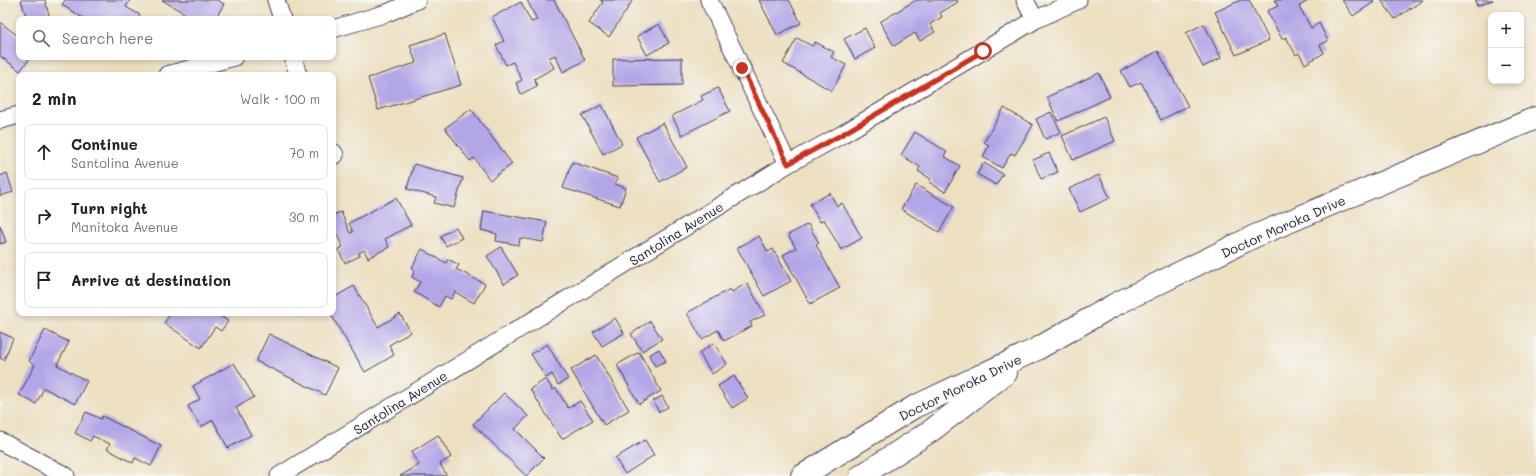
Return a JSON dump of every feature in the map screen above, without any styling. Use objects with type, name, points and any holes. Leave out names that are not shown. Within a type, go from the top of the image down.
[{"type":"main road","name":"Doctor Moroka Drive","points":[[802,476],[914,407],[1037,349],[1114,305],[1255,236],[1536,118]]},
{"type":"main road","name":"Doctor Moroka Drive","points":[[861,476],[932,430],[1037,349]]},
{"type":"street","points":[[276,0],[281,16]]},
{"type":"street","points":[[336,28],[387,13],[417,0]]},
{"type":"street","points":[[709,0],[788,164]]},
{"type":"street","points":[[1025,0],[1035,20]]},
{"type":"street","name":"Santolina Avenue","points":[[279,476],[788,164],[841,135],[1035,20],[1078,0]]},
{"type":"street","points":[[178,72],[223,60]]},
{"type":"street","points":[[294,60],[297,72]]},
{"type":"street","points":[[0,120],[16,116]]},
{"type":"street","points":[[0,441],[66,476]]},
{"type":"building","points":[[21,0],[45,0],[49,16],[26,16]]},
{"type":"building","points":[[65,0],[130,0],[126,7],[140,15],[80,16],[62,5]]},
{"type":"building","points":[[162,0],[217,0],[224,4],[217,16],[189,16]]},
{"type":"building","points":[[527,0],[554,0],[585,60],[563,72],[555,55],[549,58],[554,68],[534,79],[537,86],[521,94],[516,83],[522,80],[513,62],[506,65],[496,45],[504,41],[492,17],[521,2],[531,22],[537,20]]},
{"type":"building","points":[[600,0],[633,0],[609,37],[589,23],[603,2]]},
{"type":"building","points":[[759,0],[789,0],[801,23],[777,35]]},
{"type":"building","points":[[916,0],[957,0],[958,2],[940,13],[942,17],[930,24],[935,32],[920,41],[915,33],[894,46],[880,22]]},
{"type":"building","points":[[1241,0],[1249,0],[1269,40],[1236,55],[1215,12]]},
{"type":"building","points":[[1274,0],[1310,0],[1299,6],[1311,28],[1319,23],[1328,41],[1320,45],[1324,53],[1305,64],[1299,53],[1296,55],[1286,37],[1282,39],[1267,11],[1278,6]]},
{"type":"building","points":[[1342,0],[1373,0],[1374,2],[1353,16]]},
{"type":"building","points":[[1381,0],[1423,0],[1395,19]]},
{"type":"building","points":[[1475,0],[1493,0],[1477,6]]},
{"type":"building","points":[[0,22],[16,35],[16,60],[29,60],[20,71],[0,56]]},
{"type":"building","points":[[659,24],[669,43],[647,55],[637,36]]},
{"type":"building","points":[[1204,24],[1221,58],[1203,67],[1186,33]]},
{"type":"building","points":[[865,28],[875,48],[855,59],[844,39]]},
{"type":"building","points":[[445,34],[461,85],[378,110],[368,78],[416,63],[410,45]]},
{"type":"building","points":[[797,38],[812,46],[815,42],[834,52],[831,57],[846,65],[832,91],[783,63]]},
{"type":"building","points":[[1158,51],[1188,106],[1161,120],[1141,82],[1130,87],[1121,71]]},
{"type":"building","points":[[682,58],[682,85],[613,86],[613,59]]},
{"type":"building","points":[[1099,73],[1110,97],[1058,121],[1047,97]]},
{"type":"building","points":[[718,88],[730,111],[682,135],[672,116],[703,100],[701,96]]},
{"type":"building","points":[[602,105],[622,144],[603,154],[582,115]]},
{"type":"building","points":[[1004,108],[1033,125],[1015,155],[1011,153],[1002,168],[983,157],[989,145],[984,142]]},
{"type":"building","points":[[471,109],[512,164],[490,180],[474,158],[470,161],[445,128]]},
{"type":"building","points":[[1051,112],[1061,132],[1045,139],[1036,119]]},
{"type":"building","points":[[1104,117],[1115,141],[1073,160],[1062,136]]},
{"type":"building","points":[[663,123],[687,167],[660,182],[636,137]]},
{"type":"building","points":[[915,132],[947,152],[944,156],[960,166],[945,192],[929,182],[931,179],[918,171],[920,167],[901,155]]},
{"type":"building","points":[[1049,153],[1058,172],[1041,179],[1033,160]]},
{"type":"building","points":[[572,162],[618,178],[615,184],[626,188],[620,206],[563,188]]},
{"type":"building","points":[[984,163],[1003,174],[996,185],[977,174]]},
{"type":"building","points":[[414,164],[463,178],[454,208],[434,203],[436,197],[407,189]]},
{"type":"building","points":[[7,173],[13,192],[0,196],[0,176]]},
{"type":"building","points":[[1099,175],[1110,198],[1080,212],[1069,189]]},
{"type":"building","points":[[916,185],[954,207],[939,232],[901,209]]},
{"type":"building","points":[[830,193],[837,206],[842,203],[862,238],[841,250],[824,219],[820,222],[810,204]]},
{"type":"building","points":[[396,198],[411,225],[385,239],[389,247],[368,258],[364,250],[359,253],[360,256],[345,263],[338,249],[343,247],[336,233],[336,214],[341,212],[350,233],[353,232],[349,223]]},
{"type":"building","points":[[484,211],[547,222],[543,242],[520,238],[519,245],[496,241],[497,234],[481,230]]},
{"type":"building","points":[[808,224],[819,243],[816,245],[840,288],[810,304],[783,255],[796,248],[788,235]]},
{"type":"building","points":[[0,225],[6,242],[0,244]]},
{"type":"building","points":[[456,227],[462,238],[446,246],[440,236]]},
{"type":"building","points":[[759,236],[768,252],[773,249],[791,281],[764,296],[737,248]]},
{"type":"building","points":[[501,247],[518,275],[504,284],[487,256]]},
{"type":"building","points":[[422,249],[446,263],[448,259],[459,265],[456,269],[485,284],[474,303],[455,292],[451,299],[445,296],[439,307],[414,292],[420,282],[412,277],[415,270],[412,268]]},
{"type":"building","points":[[747,283],[765,315],[750,322],[752,326],[724,341],[718,330],[702,339],[687,313],[730,289],[732,292]]},
{"type":"building","points":[[354,286],[378,327],[400,314],[411,332],[389,345],[394,355],[365,372],[332,316],[336,316],[336,296]]},
{"type":"building","points":[[169,316],[220,316],[228,321],[221,331],[215,327],[201,348],[164,323]]},
{"type":"building","points":[[615,318],[624,333],[602,346],[593,332]]},
{"type":"building","points":[[650,321],[662,339],[642,351],[631,334]]},
{"type":"building","points":[[45,330],[69,342],[57,365],[87,381],[75,404],[44,388],[36,404],[19,395],[35,365],[29,361]]},
{"type":"building","points":[[0,332],[13,338],[4,360],[0,358]]},
{"type":"building","points":[[269,334],[338,368],[325,395],[256,361]]},
{"type":"building","points":[[714,343],[727,364],[712,374],[699,353]]},
{"type":"building","points":[[547,344],[568,379],[558,385],[552,374],[546,378],[531,354]]},
{"type":"building","points":[[659,349],[666,361],[655,366],[649,355]]},
{"type":"building","points":[[639,352],[661,391],[639,404],[617,365]]},
{"type":"building","points":[[596,355],[629,410],[604,425],[571,370]]},
{"type":"building","points":[[234,363],[254,397],[236,408],[251,435],[228,448],[213,420],[201,427],[188,406],[200,399],[193,386]]},
{"type":"building","points":[[734,376],[748,398],[732,408],[718,386]]},
{"type":"building","points":[[546,379],[553,390],[556,388],[568,408],[580,401],[593,420],[562,439],[530,389]]},
{"type":"building","points":[[504,393],[528,416],[515,429],[544,458],[526,476],[473,424]]},
{"type":"building","points":[[662,396],[668,407],[659,412],[653,401]]},
{"type":"building","points":[[86,412],[101,419],[102,416],[161,446],[151,466],[135,458],[133,463],[107,449],[110,444],[93,436],[90,441],[75,433]]},
{"type":"building","points":[[438,435],[451,457],[440,464],[447,476],[400,476],[419,465],[411,452]]},
{"type":"building","points":[[645,440],[654,455],[625,474],[615,458]]},
{"type":"route","points":[[742,68],[788,164],[841,135],[983,51]]}]
